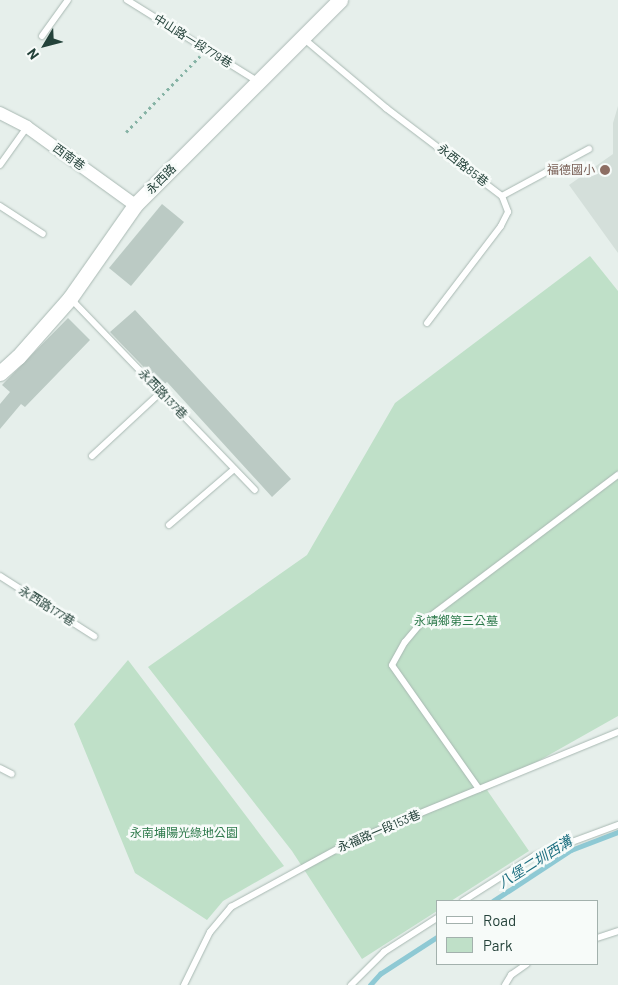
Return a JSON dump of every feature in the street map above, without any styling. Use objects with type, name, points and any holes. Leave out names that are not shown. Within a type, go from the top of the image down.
[{"type":"street","name":"永西路","points":[[0,373],[18,357],[70,298],[135,206],[340,0]]},
{"type":"street","name":"西南巷","points":[[0,113],[26,127],[135,206]]},
{"type":"lane","points":[[42,36],[68,0]]},
{"type":"lane","name":"中山路一段779巷","points":[[127,0],[258,82]]},
{"type":"lane","name":"永西路85巷","points":[[302,38],[386,108],[502,196]]},
{"type":"lane","points":[[0,165],[26,127]]},
{"type":"lane","points":[[427,323],[501,226],[508,212],[502,196],[588,149]]},
{"type":"lane","points":[[0,206],[43,234]]},
{"type":"lane","name":"永西路137巷","points":[[70,298],[255,490]]},
{"type":"lane","points":[[92,456],[161,392]]},
{"type":"lane","points":[[169,525],[234,469]]},
{"type":"lane","points":[[479,789],[392,665],[405,642],[420,624],[618,476]]},
{"type":"lane","name":"永西路177巷","points":[[0,576],[94,636]]},
{"type":"lane","name":"永福路一段153巷","points":[[184,985],[210,932],[231,907],[350,842],[618,732]]},
{"type":"lane","points":[[0,768],[12,774]]},
{"type":"lane","points":[[465,900],[534,856],[618,825]]},
{"type":"lane","points":[[352,985],[384,952],[436,919]]},
{"type":"lane","points":[[598,938],[618,931]]},
{"type":"lane","points":[[506,985],[512,976],[526,965]]},
{"type":"path","points":[[126,132],[207,49]]},
{"type":"shaded area","name":"福德國小","points":[[618,106],[618,253],[569,185],[613,154],[613,123]]},
{"type":"green space","name":"永靖鄉第三公墓","points":[[590,256],[618,291],[618,716],[487,790],[529,851],[453,900],[436,900],[436,912],[362,959],[292,851],[148,667],[307,555],[395,403]]},
{"type":"green space","name":"永南埔陽光綠地公園","points":[[128,660],[284,866],[223,901],[207,920],[135,873],[74,724]]},
{"type":"building","points":[[162,204],[184,222],[131,286],[109,268]]},
{"type":"building","points":[[135,310],[291,479],[272,497],[167,382],[162,386],[110,332]]},
{"type":"building","points":[[68,318],[90,340],[25,407],[21,404],[0,429],[0,404],[10,392],[2,385]]},
{"type":"waterway","name":"八堡二圳西溝","points":[[495,900],[571,850],[618,832]]},
{"type":"waterway","name":"八堡二圳西溝","points":[[370,985],[380,974],[436,938]]},
{"type":"place","name":"福德國小","points":[[605,170]]}]
